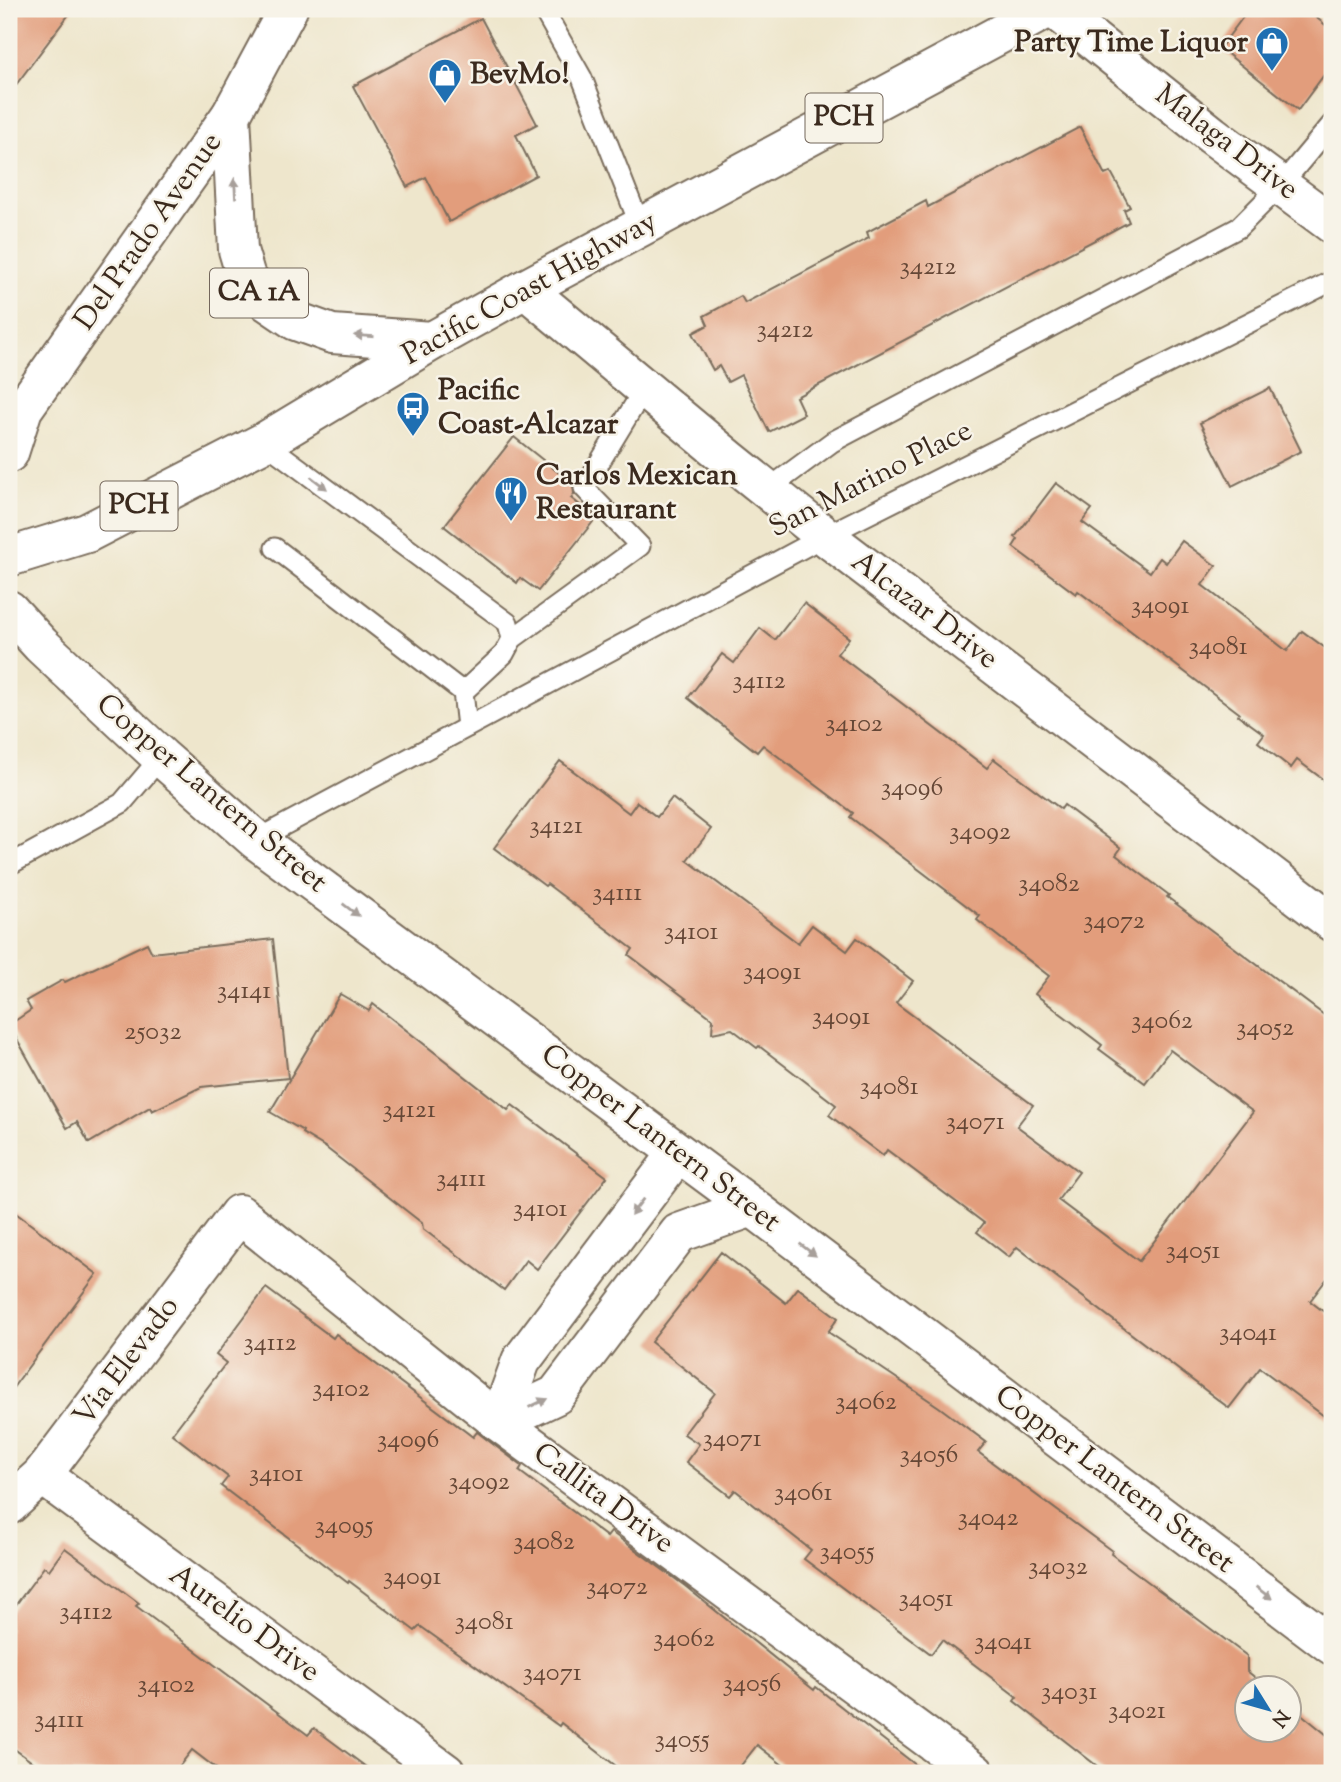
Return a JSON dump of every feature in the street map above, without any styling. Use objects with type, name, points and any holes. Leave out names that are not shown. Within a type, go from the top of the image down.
[{"type":"main road","name":"Del Prado Avenue","points":[[9,453],[23,409],[231,115],[288,9]]},
{"type":"main road","name":"Pacific Coast Highway","points":[[9,557],[87,533],[264,442],[432,341],[525,289],[1047,9]]},
{"type":"main road","name":"Malaga Drive","points":[[1054,9],[1212,135],[1332,224]]},
{"type":"main road","name":"CA 1A","points":[[231,115],[238,250],[246,277],[265,300],[296,321],[332,334],[432,341]]},
{"type":"main road","name":"Alcazar Drive","points":[[525,289],[825,536],[1332,922]]},
{"type":"main road","name":"Copper Lantern Street","points":[[9,610],[41,645],[161,757],[257,840],[752,1208],[1332,1645]]},
{"type":"main road","points":[[499,1422],[522,1361],[678,1153]]},
{"type":"main road","points":[[499,1422],[556,1395],[679,1233],[752,1208]]},
{"type":"main road","name":"Callita Drive","points":[[239,1214],[499,1422],[975,1773]]},
{"type":"main road","name":"Via Elevado","points":[[9,1506],[42,1475],[239,1214]]},
{"type":"main road","name":"Aurelio Drive","points":[[42,1475],[446,1773]]},
{"type":"lane","points":[[543,9],[582,78],[640,228]]},
{"type":"lane","points":[[767,490],[832,442],[1238,228],[1281,185],[1332,124]]},
{"type":"lane","name":"San Marino Place","points":[[257,840],[825,536],[1332,281]]},
{"type":"lane","points":[[463,692],[504,654],[512,639],[640,546],[584,488],[644,388]]},
{"type":"lane","points":[[264,442],[508,622],[512,639]]},
{"type":"lane","points":[[275,548],[463,692],[467,727]]},
{"type":"lane","points":[[9,865],[122,803],[161,757]]},
{"type":"building","points":[[9,9],[73,9],[9,94]]},
{"type":"building","points":[[1249,9],[1305,9],[1332,30],[1332,64],[1298,110],[1220,48]]},
{"type":"building","name":"BevMo!","points":[[481,18],[537,124],[516,135],[536,175],[449,222],[426,177],[407,187],[353,86]]},
{"type":"building","points":[[1080,127],[1105,175],[1111,172],[1130,207],[1124,210],[1129,222],[796,397],[804,414],[769,432],[741,375],[728,382],[719,366],[713,370],[693,333],[708,325],[704,316],[741,296],[745,303],[869,238],[867,232],[926,201],[928,207]]},
{"type":"building","points":[[1270,388],[1301,451],[1232,486],[1200,423]]},
{"type":"building","points":[[514,437],[573,484],[574,494],[571,498],[596,518],[538,591],[520,578],[517,583],[444,526]]},
{"type":"building","points":[[1056,483],[1092,509],[1082,522],[1150,572],[1160,558],[1166,563],[1182,541],[1216,566],[1202,585],[1287,651],[1302,631],[1332,653],[1332,786],[1297,760],[1291,768],[1258,742],[1264,734],[1238,715],[1239,713],[1078,591],[1076,594],[1013,547],[1018,539],[1015,537]]},
{"type":"building","points":[[804,603],[849,638],[837,654],[987,768],[994,759],[1061,809],[1064,805],[1121,848],[1116,855],[1169,895],[1167,897],[1332,1021],[1332,1272],[1310,1301],[1332,1318],[1332,1422],[1260,1368],[1229,1408],[1017,1247],[1009,1257],[977,1232],[984,1223],[887,1150],[883,1156],[829,1115],[836,1105],[759,1046],[757,1048],[732,1029],[712,1033],[713,1019],[629,955],[633,949],[494,848],[560,761],[629,813],[637,802],[657,817],[672,798],[711,829],[687,860],[798,943],[812,925],[847,951],[857,938],[913,981],[896,1003],[1033,1105],[1017,1126],[1079,1172],[1058,1200],[1139,1261],[1253,1112],[1170,1050],[1145,1083],[1099,1049],[1102,1045],[1035,994],[1049,976],[977,920],[980,916],[850,817],[853,813],[763,745],[757,752],[688,698],[722,654],[734,663],[760,628],[775,640]]},
{"type":"building","points":[[273,939],[288,1078],[201,1087],[152,1111],[150,1107],[89,1143],[77,1122],[67,1128],[9,1025],[31,1010],[26,1001],[63,980],[65,982],[147,943],[152,953]]},
{"type":"building","points":[[340,994],[369,1011],[373,1004],[508,1110],[512,1105],[607,1177],[537,1269],[526,1260],[504,1290],[423,1229],[422,1223],[325,1147],[270,1112]]},
{"type":"building","points":[[9,1208],[97,1274],[9,1393]]},
{"type":"building","points":[[721,1252],[786,1303],[798,1288],[838,1318],[828,1332],[986,1442],[978,1452],[1247,1656],[1247,1671],[1251,1674],[1232,1674],[1232,1744],[1302,1744],[1302,1715],[1332,1739],[1332,1773],[1106,1773],[1014,1701],[1017,1697],[942,1640],[931,1654],[804,1559],[811,1550],[735,1490],[730,1496],[686,1462],[699,1444],[684,1434],[715,1393],[651,1342]]},
{"type":"building","points":[[266,1288],[333,1338],[336,1334],[473,1437],[477,1432],[522,1466],[519,1471],[607,1537],[611,1532],[685,1586],[814,1690],[816,1687],[926,1773],[793,1773],[757,1745],[735,1773],[625,1773],[561,1723],[559,1726],[420,1626],[415,1631],[349,1581],[348,1583],[221,1486],[228,1477],[172,1434],[226,1363],[216,1355]]},
{"type":"building","points":[[65,1548],[139,1603],[136,1606],[308,1735],[314,1728],[374,1773],[222,1773],[192,1750],[174,1773],[47,1773],[9,1745],[9,1614],[44,1567],[49,1570]]},
{"type":"place","name":"Party Time Liquor","points":[[1272,73]]},
{"type":"place","name":"BevMo!","points":[[445,105]]},
{"type":"place","name":"Pacific Coast-Alcazar","points":[[413,438]]},
{"type":"place","name":"Carlos Mexican Restaurant","points":[[511,523]]}]
